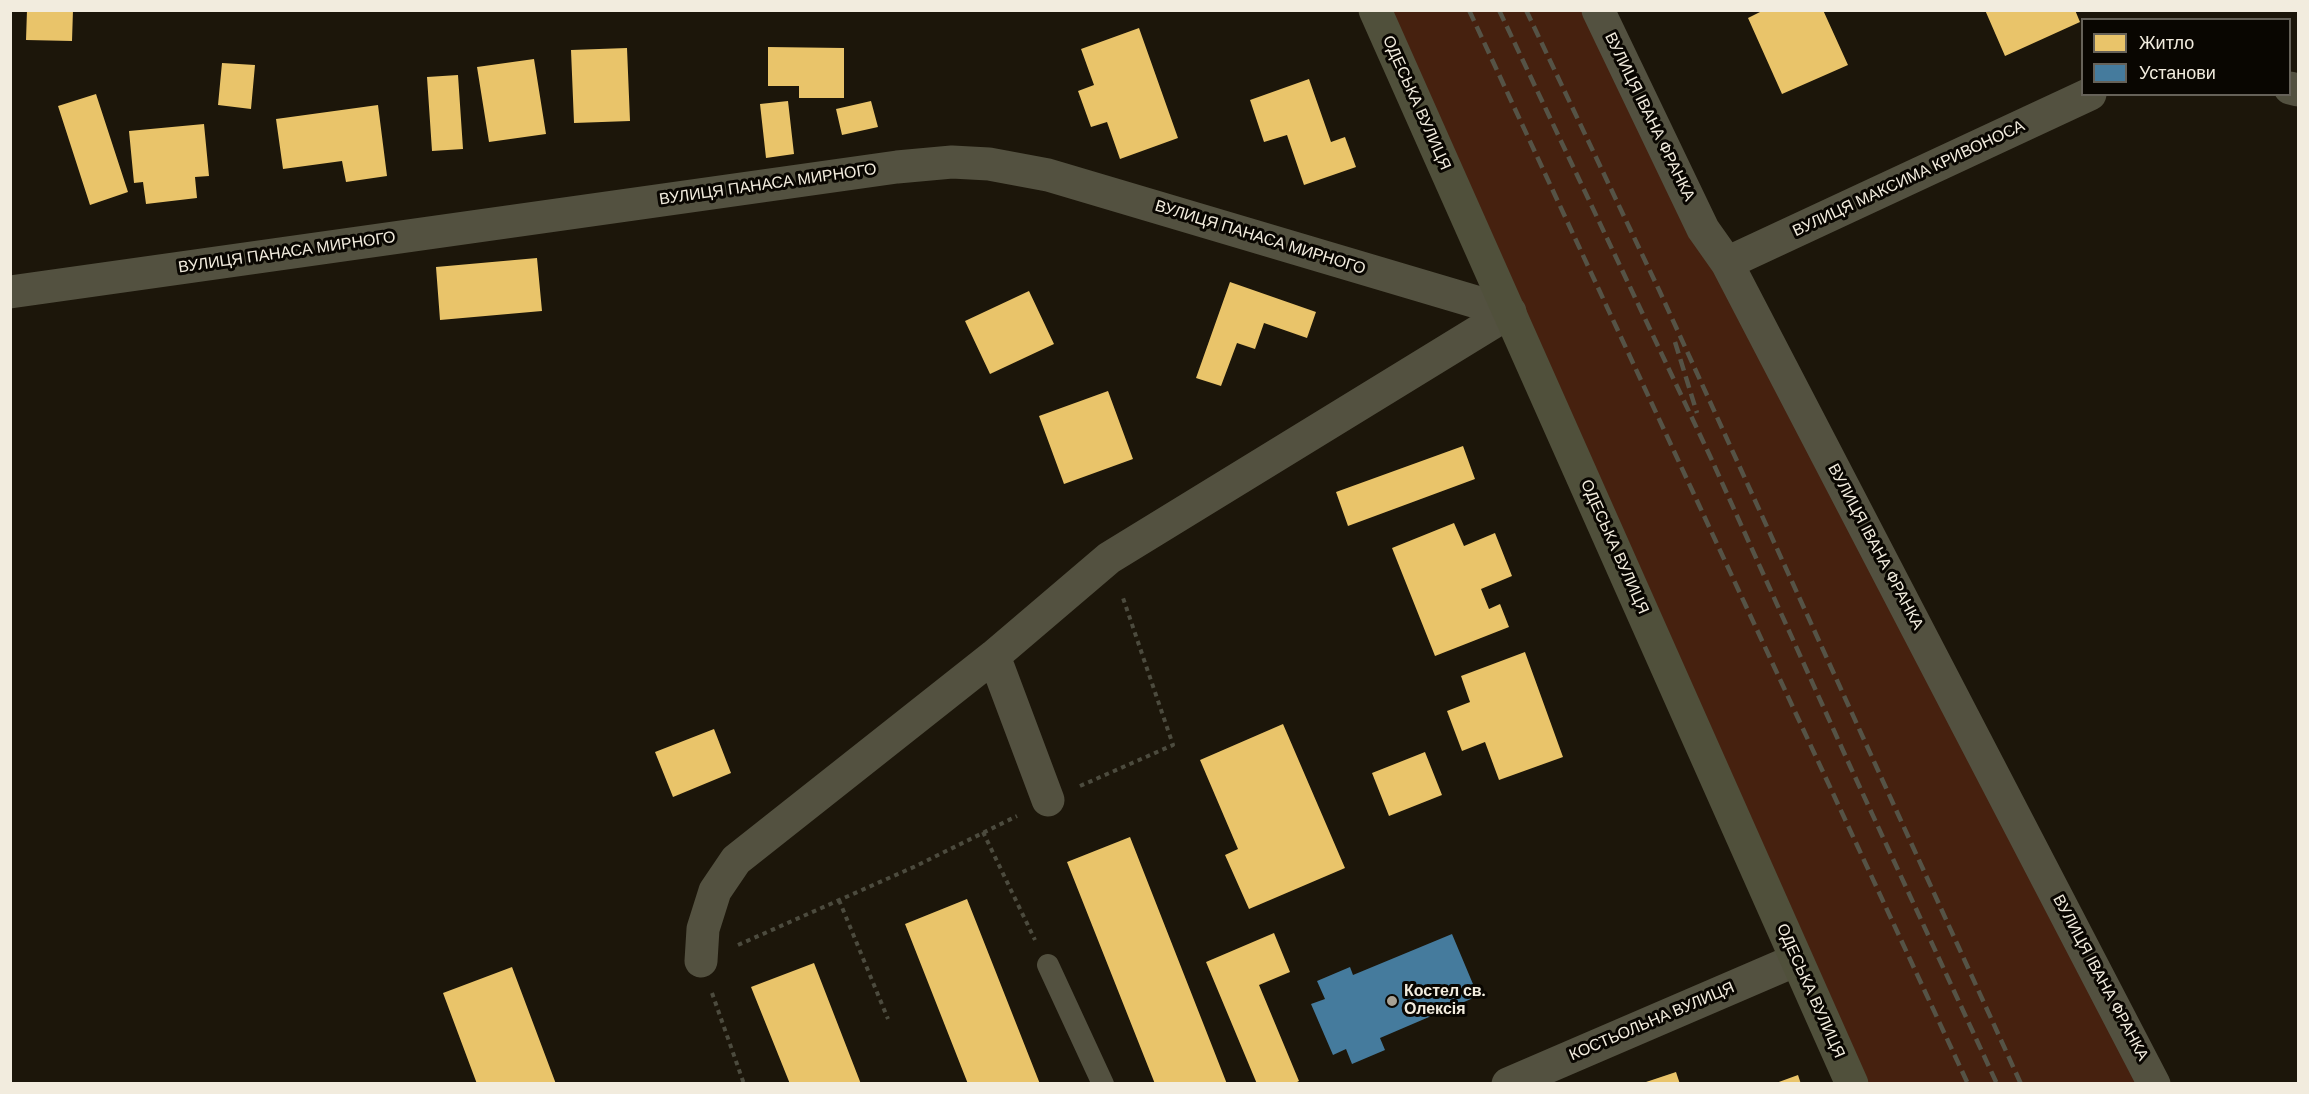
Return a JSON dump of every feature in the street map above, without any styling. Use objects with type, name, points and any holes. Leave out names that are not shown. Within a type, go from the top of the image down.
[{"type":"main road","name":"ОДЕСЬКА ВУЛИЦЯ","points":[[1375,10],[1852,1083]]},
{"type":"street","name":"ВУЛИЦЯ ІВАНА ФРАНКА","points":[[1598,10],[1703,229],[1727,263],[2154,1083]]},
{"type":"street","name":"ВУЛИЦЯ МАКСИМА КРИВОНОСА","points":[[1727,263],[2086,96]]},
{"type":"street","name":"ВУЛИЦЯ ПАНАСА МИРНОГО","points":[[10,292],[906,166],[952,162],[989,164],[1048,175],[1510,312]]},
{"type":"street","points":[[701,961],[703,929],[715,891],[736,860],[994,656],[1109,558],[1510,312]]},
{"type":"street","points":[[994,656],[1048,800]]},
{"type":"street","name":"КОСТЬОЛЬНА ВУЛИЦЯ","points":[[1508,1083],[1796,960]]},
{"type":"lane","points":[[1048,965],[1103,1083]]},
{"type":"path","points":[[744,1083],[701,961],[916,866],[1048,800],[1173,745],[1109,558]]},
{"type":"path","points":[[983,832],[1048,965]]},
{"type":"path","points":[[839,900],[888,1019]]},
{"type":"shaded area","points":[[1375,11],[1598,11],[2154,1083],[1852,1083]]},
{"type":"building: Житло","points":[[27,10],[73,10],[72,41],[26,40]]},
{"type":"building: Житло","points":[[1764,10],[1823,10],[1848,65],[1782,94],[1748,18]]},
{"type":"building: Житло","points":[[1985,10],[2075,10],[2080,22],[2005,56]]},
{"type":"building: Житло","points":[[1139,28],[1178,138],[1120,159],[1107,122],[1091,127],[1078,91],[1094,85],[1081,49]]},
{"type":"building: Житло","points":[[768,47],[844,48],[844,98],[799,98],[799,86],[768,86]]},
{"type":"building: Житло","points":[[627,48],[630,121],[574,123],[571,50]]},
{"type":"building: Житло","points":[[534,59],[546,134],[489,142],[477,67]]},
{"type":"building: Житло","points":[[222,63],[255,65],[251,109],[218,105]]},
{"type":"building: Житло","points":[[458,75],[463,149],[432,151],[427,77]]},
{"type":"building: Житло","points":[[1309,79],[1331,142],[1345,137],[1356,167],[1304,185],[1287,135],[1264,142],[1250,100]]},
{"type":"building: Житло","points":[[96,94],[128,192],[90,205],[58,106]]},
{"type":"building: Житло","points":[[788,101],[794,154],[766,158],[760,104]]},
{"type":"building: Житло","points":[[871,101],[878,127],[842,135],[836,109]]},
{"type":"building: Житло","points":[[378,105],[387,176],[346,182],[342,161],[283,169],[276,119]]},
{"type":"building: Житло","points":[[204,124],[209,176],[195,177],[197,198],[146,204],[143,182],[134,183],[129,131]]},
{"type":"building: Житло","points":[[537,258],[542,311],[440,320],[436,267]]},
{"type":"building: Житло","points":[[1230,282],[1316,312],[1307,338],[1264,323],[1255,349],[1237,343],[1221,386],[1196,378]]},
{"type":"building: Житло","points":[[1029,291],[1054,344],[990,374],[965,321]]},
{"type":"building: Житло","points":[[1108,391],[1133,459],[1064,484],[1039,416]]},
{"type":"building: Житло","points":[[1463,446],[1475,479],[1348,526],[1336,492]]},
{"type":"building: Житло","points":[[1454,523],[1464,546],[1495,533],[1512,576],[1481,589],[1489,609],[1500,604],[1509,627],[1435,656],[1392,548]]},
{"type":"building: Житло","points":[[1525,652],[1563,757],[1499,780],[1485,742],[1462,751],[1447,711],[1470,702],[1461,676]]},
{"type":"building: Житло","points":[[1283,724],[1345,868],[1249,909],[1225,855],[1238,849],[1200,760]]},
{"type":"building: Житло","points":[[714,729],[731,773],[673,797],[655,752]]},
{"type":"building: Житло","points":[[1425,752],[1442,795],[1389,816],[1372,773]]},
{"type":"building: Житло","points":[[1130,837],[1227,1084],[1155,1084],[1067,862]]},
{"type":"building: Житло","points":[[967,899],[1040,1084],[968,1084],[905,924]]},
{"type":"building: Житло","points":[[1274,933],[1290,972],[1259,985],[1299,1081],[1293,1084],[1257,1084],[1206,962]]},
{"type":"building: Житло","points":[[814,963],[861,1084],[790,1084],[751,987]]},
{"type":"building: Житло","points":[[512,967],[556,1084],[477,1084],[443,993]]},
{"type":"building: Житло","points":[[1676,1072],[1680,1084],[1643,1084],[1643,1083]]},
{"type":"building: Житло","points":[[1798,1075],[1801,1084],[1776,1084],[1776,1083]]},
{"type":"building: Установи","name":"Костел св. Олексія","points":[[1452,934],[1478,996],[1380,1038],[1385,1050],[1352,1064],[1346,1049],[1333,1055],[1311,1004],[1325,999],[1317,981],[1350,967],[1353,975]]},
{"type":"railway","points":[[1469,10],[1968,1084]]},
{"type":"railway","points":[[1499,10],[1710,456],[1997,1084]]},
{"type":"railway","points":[[1526,10],[1660,292],[2021,1084]]},
{"type":"railway","points":[[1675,342],[1697,413]]},
{"type":"place","name":"Костел св. Олексія","points":[[1392,1001]]}]
